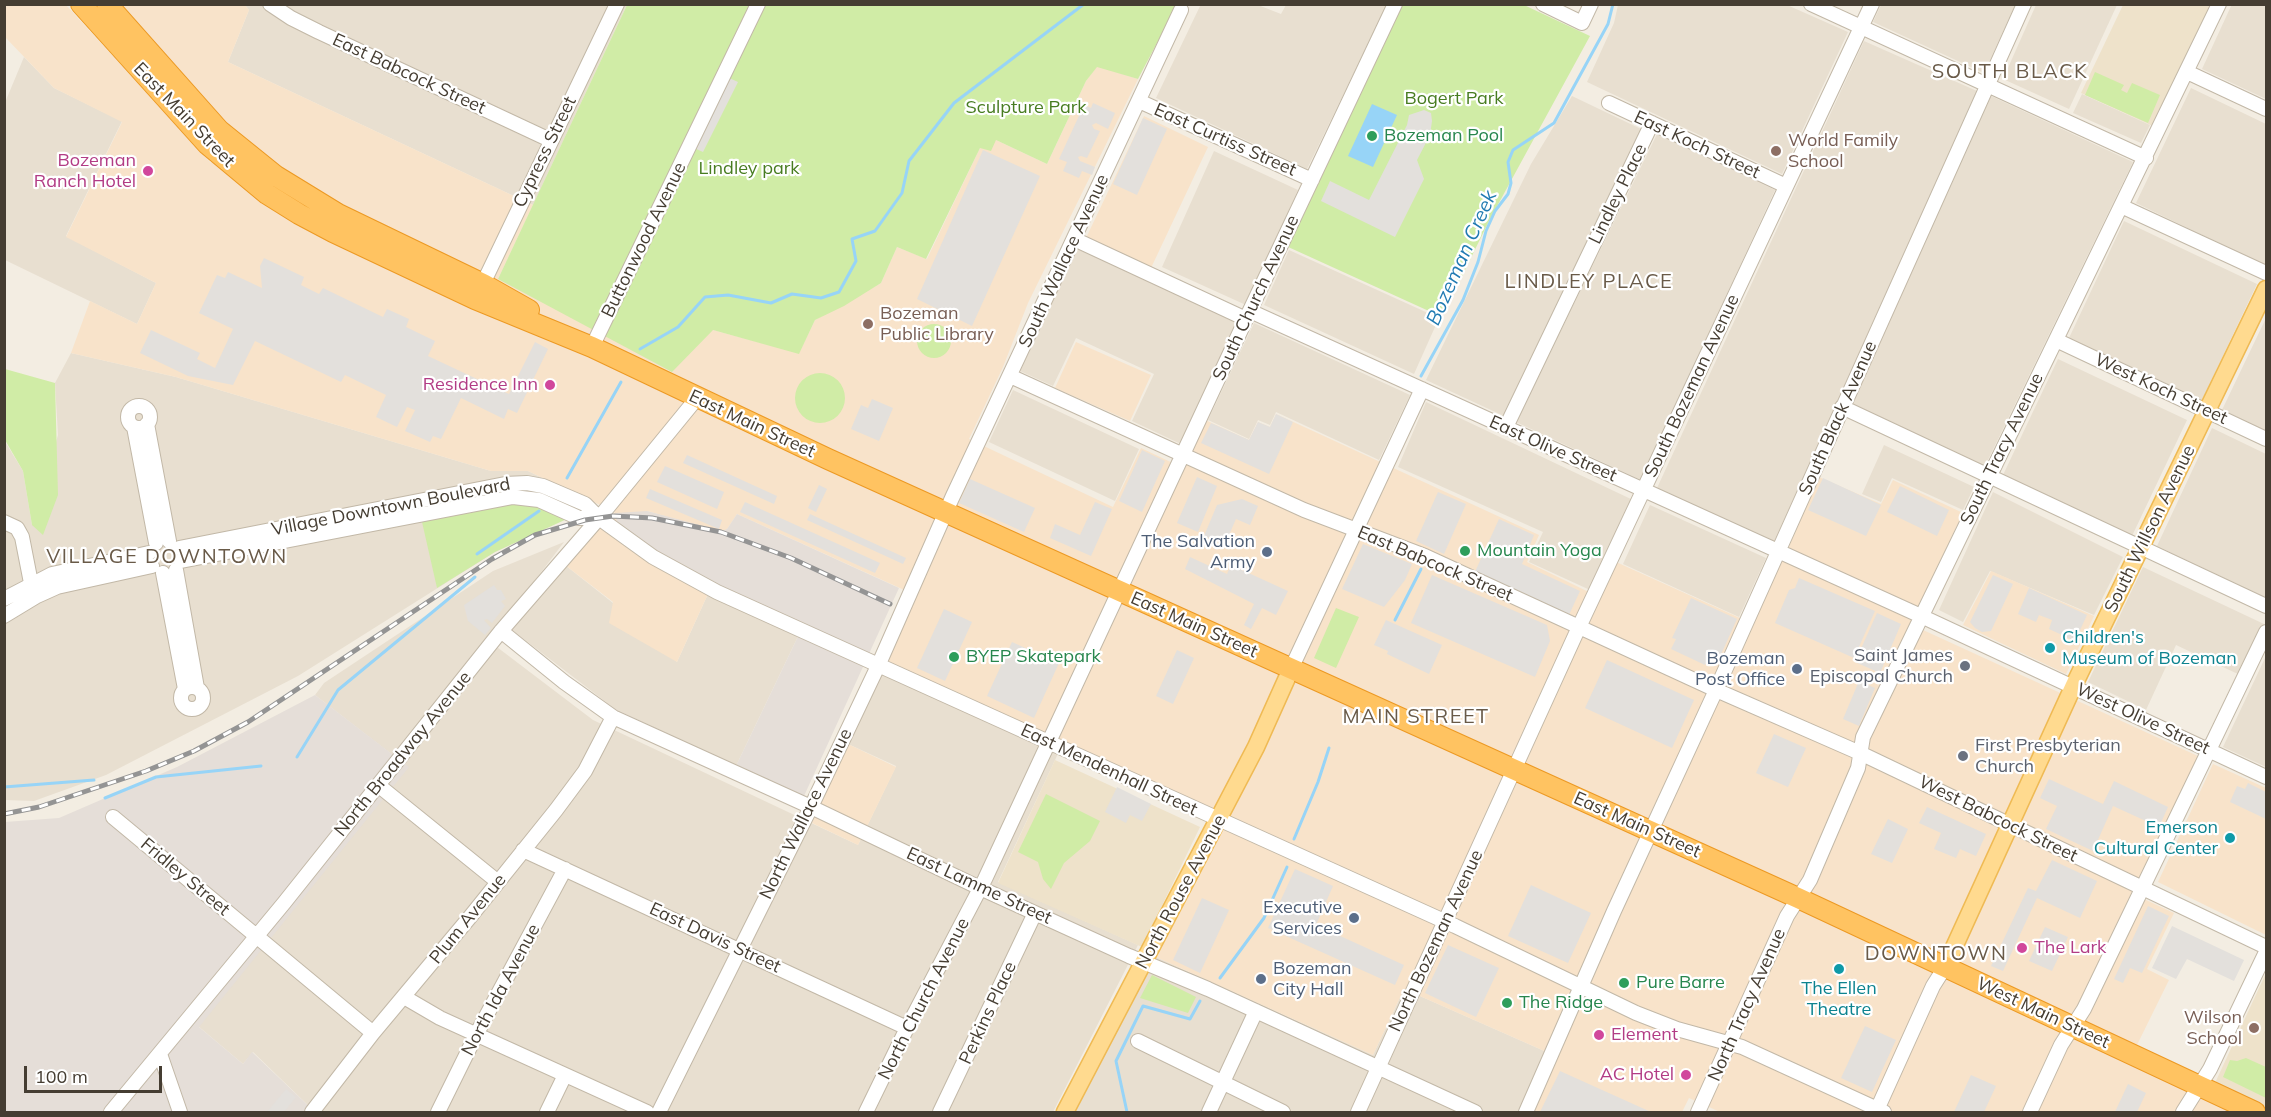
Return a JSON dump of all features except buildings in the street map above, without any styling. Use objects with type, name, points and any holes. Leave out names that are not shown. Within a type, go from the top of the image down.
[{"type":"highway","name":"East Main Street","points":[[81,4],[207,144],[267,194],[333,232],[479,292]]},
{"type":"highway","name":"East Main Street","points":[[107,4],[219,130],[274,175],[308,198],[479,292],[828,459],[1798,898]]},
{"type":"highway","name":"West Main Street","points":[[1798,898],[2255,1113]]},
{"type":"main road","name":"South Willson Avenue","points":[[1945,967],[2073,687],[2266,289]]},
{"type":"main road","name":"North Rouse Avenue","points":[[1065,1113],[1256,747],[1291,669]]},
{"type":"street","name":"East Babcock Street","points":[[270,4],[291,18],[550,140]]},
{"type":"street","name":"Buttonwood Avenue","points":[[592,347],[758,4]]},
{"type":"street","name":"South Church Avenue","points":[[1118,591],[1395,4]]},
{"type":"street","points":[[1543,4],[1582,23],[1591,4]]},
{"type":"street","points":[[1811,4],[2145,158]]},
{"type":"street","name":"South Bozeman Avenue","points":[[1514,769],[1872,4]]},
{"type":"street","name":"South Black Avenue","points":[[1526,1113],[2024,4]]},
{"type":"street","name":"South Tracy Avenue","points":[[1798,898],[1810,880],[1858,768],[1863,737],[2219,4]]},
{"type":"street","name":"Cypress Street","points":[[479,292],[614,5]]},
{"type":"street","name":"South Wallace Avenue","points":[[946,512],[1181,10]]},
{"type":"street","points":[[2187,72],[2266,109]]},
{"type":"street","name":"East Curtiss Street","points":[[1139,101],[1312,180]]},
{"type":"street","name":"East Koch Street","points":[[1608,103],[1786,186]]},
{"type":"street","name":"Lindley Place","points":[[1506,427],[1652,123]]},
{"type":"street","points":[[2121,206],[2266,273]]},
{"type":"street","name":"East Olive Street","points":[[1074,239],[1422,389],[1921,616]]},
{"type":"street","name":"West Koch Street","points":[[2056,340],[2266,439]]},
{"type":"street","name":"East Babcock Street","points":[[1010,376],[1304,510],[1425,556],[1716,690],[1860,753]]},
{"type":"street","points":[[1291,669],[1422,389]]},
{"type":"street","name":"North Broadway Avenue","points":[[111,1113],[501,631],[599,518],[697,398]]},
{"type":"street","points":[[1842,407],[2266,606]]},
{"type":"street","points":[[140,426],[191,689]]},
{"type":"street","name":"Village Downtown Boulevard","points":[[4,616],[57,587],[166,557],[515,483],[535,484],[555,490],[585,504],[599,518]]},
{"type":"street","name":"North Wallace Avenue","points":[[659,1113],[812,807],[946,512]]},
{"type":"street","name":"East Mendenhall Street","points":[[599,518],[653,557],[698,583],[1218,821],[1445,922],[1636,1013],[1677,1029],[1742,1047],[1879,1112]]},
{"type":"street","points":[[4,522],[17,528],[22,537],[31,583]]},
{"type":"street","name":"Village Downtown Boulevard","points":[[4,599],[52,574],[81,566],[166,557]]},
{"type":"street","name":"North Church Avenue","points":[[866,1113],[907,1028],[980,888],[1050,743],[1118,591]]},
{"type":"street","name":"West Olive Street","points":[[1921,616],[2266,777]]},
{"type":"street","name":"East Lamme Street","points":[[501,631],[564,682],[613,717],[812,807],[980,888],[1256,1011],[1475,1113]]},
{"type":"street","points":[[2030,1113],[2061,1045],[2084,1009],[2266,632]]},
{"type":"street","name":"Plum Avenue","points":[[312,1113],[373,1033],[498,882],[585,771],[613,717]]},
{"type":"street","name":"West Babcock Street","points":[[1860,753],[2266,947]]},
{"type":"street","name":"North Bozeman Avenue","points":[[1358,1113],[1514,769]]},
{"type":"street","points":[[378,785],[498,882]]},
{"type":"street","name":"Fridley Street","points":[[113,818],[373,1033]]},
{"type":"street","name":"East Davis Street","points":[[523,850],[907,1028]]},
{"type":"street","name":"North Ida Avenue","points":[[438,1113],[476,1035],[565,869]]},
{"type":"street","name":"North Tracy Avenue","points":[[1698,1113],[1787,916],[1798,898]]},
{"type":"street","name":"Perkins Place","points":[[940,1113],[1035,913]]},
{"type":"street","points":[[2183,1113],[2210,1069],[2266,952]]},
{"type":"street","points":[[1879,1112],[1933,986],[1945,967]]},
{"type":"street","points":[[404,997],[476,1035],[647,1113]]},
{"type":"street","points":[[1209,1113],[1256,1011]]},
{"type":"street","points":[[1138,1041],[1283,1113]]},
{"type":"street","points":[[160,1054],[180,1113]]},
{"type":"street","points":[[547,1113],[565,1075]]},
{"type":"shaded area","points":[[1201,4],[1258,5],[1281,14],[1286,5],[1387,5],[1307,169],[1156,98]]},
{"type":"shaded area","points":[[1881,4],[2015,5],[1984,73],[1873,22]]},
{"type":"shaded area","points":[[2232,4],[2266,5],[2266,99],[2202,69]]},
{"type":"shaded area","points":[[5,5],[66,5],[211,163],[229,126],[118,5],[245,5],[249,10],[228,62],[533,205],[498,279],[713,330],[799,353],[815,320],[881,283],[897,247],[927,259],[980,148],[996,140],[1047,164],[1086,81],[1097,66],[1138,79],[1028,303],[1003,367],[969,439],[1113,507],[1141,448],[1179,466],[1201,418],[1249,440],[1258,422],[1270,427],[1276,414],[1539,535],[1527,562],[1599,597],[1616,562],[1740,618],[1789,546],[1819,477],[1881,504],[1893,480],[1963,513],[1910,624],[2200,757],[2131,893],[2174,913],[2147,969],[2169,980],[2137,1045],[2266,1107],[2266,1112],[1720,1112],[1689,1098],[1682,1112],[1530,1112],[1558,1057],[1404,989],[1373,1055],[1156,957],[1226,818],[884,661],[913,594],[737,514],[727,529],[722,532],[647,511],[712,585],[677,662],[609,623],[613,602],[565,565],[615,512],[528,471],[491,471],[176,377],[71,353],[90,301],[137,324],[156,283],[66,237],[122,122],[54,88],[5,37]]},
{"type":"shaded area","points":[[245,5],[627,5],[533,205],[228,62],[249,10]]},
{"type":"shaded area","points":[[1618,5],[1787,5],[1848,32],[1782,174],[1587,82],[1614,23]]},
{"type":"shaded area","points":[[2036,5],[2117,5],[2069,109],[2003,79]]},
{"type":"shaded area","points":[[2123,5],[2212,5],[2155,127],[2081,93]]},
{"type":"shaded area","points":[[1864,41],[1977,91],[1774,542],[1657,488]]},
{"type":"shaded area","points":[[24,57],[54,88],[122,121],[66,236],[156,283],[137,324],[5,260],[4,105]]},
{"type":"shaded area","points":[[727,77],[738,82],[703,152],[694,148]]},
{"type":"shaded area","points":[[2191,88],[2266,124],[2266,266],[2136,203]]},
{"type":"shaded area","points":[[2082,94],[2150,125],[2141,143],[2073,113]]},
{"type":"shaded area","points":[[1572,96],[1641,129],[1504,416],[1426,380],[1531,164]]},
{"type":"shaded area","points":[[1991,96],[2133,162],[1985,466],[1850,404]]},
{"type":"shaded area","points":[[1093,103],[1115,113],[1108,129],[1096,123],[1092,125],[1094,129],[1100,131],[1087,158],[1078,157],[1080,161],[1095,167],[1092,175],[1082,171],[1079,178],[1063,171],[1067,162],[1059,159],[1084,105],[1091,108]]},
{"type":"shaded area","points":[[1424,110],[1431,113],[1432,121],[1430,135],[1417,160],[1424,179],[1395,237],[1321,201],[1330,181],[1369,200],[1407,125],[1409,115]]},
{"type":"shaded area","points":[[1144,116],[1208,147],[1151,268],[1086,238]]},
{"type":"shaded area","points":[[1143,118],[1167,129],[1137,195],[1113,184]]},
{"type":"shaded area","points":[[1657,134],[1775,190],[1641,480],[1516,422]]},
{"type":"shaded area","points":[[983,150],[1040,176],[972,326],[917,299]]},
{"type":"shaded area","points":[[1214,151],[1298,190],[1246,305],[1162,267]]},
{"type":"shaded area","points":[[2124,221],[2257,284],[2202,400],[2069,338]]},
{"type":"shaded area","points":[[1077,248],[1239,323],[1183,445],[1132,421],[1154,374],[1076,338],[1053,386],[1020,371]]},
{"type":"shaded area","points":[[1289,250],[1439,318],[1414,374],[1264,305]]},
{"type":"shaded area","points":[[264,258],[304,277],[301,285],[319,294],[323,288],[383,317],[387,309],[409,319],[406,327],[435,341],[428,356],[509,394],[535,342],[548,349],[517,413],[508,409],[504,419],[461,398],[441,439],[433,436],[430,442],[405,431],[415,410],[407,407],[397,427],[376,417],[386,395],[345,375],[341,382],[255,341],[233,385],[188,376],[140,353],[151,330],[200,353],[197,359],[215,368],[233,329],[199,313],[217,275],[225,278],[228,272],[262,288],[260,266]]},
{"type":"shaded area","points":[[2266,318],[2266,432],[2222,410]]},
{"type":"shaded area","points":[[1254,323],[1410,395],[1379,460],[1276,412],[1270,425],[1258,420],[1249,439],[1208,420]]},
{"type":"shaded area","points":[[1076,342],[1151,375],[1130,421],[1055,388]]},
{"type":"shaded area","points":[[71,353],[176,377],[491,471],[528,471],[597,504],[495,552],[298,676],[106,775],[34,801],[5,800],[4,440],[23,471],[32,525],[58,435],[55,383]]},
{"type":"shaded area","points":[[2058,359],[2187,420],[2132,536],[2003,475]]},
{"type":"shaded area","points":[[1013,390],[1139,449],[1115,501],[989,442]]},
{"type":"shaded area","points":[[872,399],[893,408],[879,441],[851,429],[861,405],[868,408]]},
{"type":"shaded area","points":[[1426,402],[1633,500],[1590,590],[1529,562],[1543,532],[1398,467]]},
{"type":"shaded area","points":[[1276,414],[1293,422],[1269,474],[1201,443],[1211,423],[1249,440],[1258,422],[1270,427]]},
{"type":"shaded area","points":[[2212,428],[2266,454],[2266,598],[2157,546]]},
{"type":"shaded area","points":[[1884,445],[1974,487],[1963,510],[1892,478],[1881,502],[1862,494]]},
{"type":"shaded area","points":[[1142,450],[1165,461],[1142,512],[1119,501]]},
{"type":"shaded area","points":[[687,455],[777,496],[774,504],[683,463]]},
{"type":"shaded area","points":[[665,466],[724,492],[717,509],[657,482]]},
{"type":"shaded area","points":[[1197,477],[1217,486],[1198,532],[1177,523]]},
{"type":"shaded area","points":[[1823,478],[1881,505],[1866,536],[1808,510]]},
{"type":"shaded area","points":[[970,479],[1035,508],[1024,532],[959,503]]},
{"type":"shaded area","points":[[819,485],[827,489],[816,512],[808,508]]},
{"type":"shaded area","points":[[1900,486],[1949,510],[1937,536],[1887,512]]},
{"type":"shaded area","points":[[650,489],[722,520],[719,529],[646,498]]},
{"type":"shaded area","points":[[1438,492],[1466,504],[1444,554],[1416,541]]},
{"type":"shaded area","points":[[1993,492],[2123,557],[2094,615],[1990,571],[1963,622],[1939,610]]},
{"type":"shaded area","points":[[1242,499],[1258,506],[1250,525],[1236,519],[1225,544],[1204,536],[1217,505]]},
{"type":"shaded area","points":[[745,502],[880,563],[875,573],[740,512]]},
{"type":"shaded area","points":[[1095,502],[1112,509],[1091,556],[1050,538],[1055,524],[1080,535]]},
{"type":"shaded area","points":[[1650,505],[1766,558],[1739,617],[1623,564]]},
{"type":"shaded area","points":[[647,511],[722,531],[727,529],[737,514],[899,588],[804,796],[736,766],[803,626],[712,585],[656,552],[617,523],[615,513]]},
{"type":"shaded area","points":[[810,514],[906,558],[903,564],[807,520]]},
{"type":"shaded area","points":[[1499,519],[1534,535],[1522,564],[1580,591],[1568,617],[1474,574]]},
{"type":"shaded area","points":[[564,542],[489,641],[593,720],[858,845],[896,766],[848,744],[884,661],[1063,743],[998,882],[1138,945],[1053,1112],[315,1112],[253,1052],[243,1064],[198,1026],[408,767],[315,695],[324,683],[493,571]]},
{"type":"shaded area","points":[[1363,544],[1412,564],[1405,580],[1384,607],[1342,589]]},
{"type":"shaded area","points":[[1190,557],[1227,574],[1231,565],[1288,591],[1276,615],[1262,608],[1251,629],[1244,625],[1254,604],[1185,569]]},
{"type":"shaded area","points":[[565,565],[613,603],[677,662],[712,585],[803,626],[736,766],[615,709],[512,630]]},
{"type":"shaded area","points":[[2143,567],[2264,624],[2240,675],[2176,645],[2146,710],[2088,682]]},
{"type":"shaded area","points":[[1991,571],[2094,616],[2066,674],[1963,625]]},
{"type":"shaded area","points":[[1432,575],[1547,625],[1550,641],[1535,677],[1411,623]]},
{"type":"shaded area","points":[[1993,575],[2013,584],[1991,631],[1982,632],[1970,622]]},
{"type":"shaded area","points":[[1799,578],[1875,611],[1854,658],[1775,623],[1789,590],[1795,588]]},
{"type":"shaded area","points":[[494,585],[497,590],[501,590],[506,599],[501,601],[505,606],[492,623],[487,619],[484,620],[491,628],[485,635],[468,621],[464,605]]},
{"type":"shaded area","points":[[2029,588],[2087,615],[2075,641],[2049,629],[2052,620],[2039,615],[2036,622],[2018,614]]},
{"type":"shaded area","points":[[1691,598],[1737,619],[1718,661],[1709,657],[1705,665],[1671,649],[1676,639],[1672,638]]},
{"type":"shaded area","points":[[944,609],[972,622],[945,681],[917,668]]},
{"type":"shaded area","points":[[1877,613],[1901,624],[1880,673],[1855,662]]},
{"type":"shaded area","points":[[1386,620],[1442,645],[1429,674],[1387,654],[1388,651],[1374,645]]},
{"type":"shaded area","points":[[1012,642],[1059,663],[1034,718],[987,696]]},
{"type":"shaded area","points":[[1177,650],[1194,658],[1173,704],[1156,696]]},
{"type":"shaded area","points":[[2266,656],[2266,767],[2223,747]]},
{"type":"shaded area","points":[[1607,660],[1694,700],[1672,748],[1585,708]]},
{"type":"shaded area","points":[[1859,681],[1875,688],[1859,726],[1843,719]]},
{"type":"shaded area","points":[[315,695],[409,767],[199,1027],[243,1064],[252,1052],[315,1112],[5,1112],[5,822],[59,818],[177,767]]},
{"type":"shaded area","points":[[1774,734],[1806,748],[1788,787],[1756,773]]},
{"type":"shaded area","points":[[848,744],[896,767],[858,845],[812,823]]},
{"type":"shaded area","points":[[1055,760],[1200,827],[1142,947],[998,883]]},
{"type":"shaded area","points":[[2213,764],[2266,788],[2266,935],[2158,882]]},
{"type":"shaded area","points":[[2049,779],[2103,804],[2114,781],[2168,807],[2159,827],[2113,806],[2093,851],[2046,829],[2057,806],[2040,798]]},
{"type":"shaded area","points":[[2248,783],[2266,792],[2266,819],[2230,802],[2237,786],[2245,789]]},
{"type":"shaded area","points":[[1117,787],[1151,804],[1142,821],[1130,815],[1126,823],[1105,812]]},
{"type":"shaded area","points":[[1927,807],[1986,834],[1976,856],[1960,849],[1956,858],[1934,849],[1941,833],[1919,823]]},
{"type":"shaded area","points":[[1888,819],[1908,829],[1892,863],[1871,854]]},
{"type":"shaded area","points":[[2052,860],[2097,881],[2080,918],[2037,898],[2003,971],[1991,966],[2028,888],[2036,891]]},
{"type":"shaded area","points":[[1295,869],[1333,886],[1316,925],[1404,965],[1395,985],[1268,928]]},
{"type":"shaded area","points":[[1531,885],[1591,913],[1568,963],[1508,936]]},
{"type":"shaded area","points":[[1202,898],[1229,910],[1200,973],[1173,960]]},
{"type":"shaded area","points":[[2148,906],[2169,916],[2142,973],[2130,968],[2123,983],[2114,979]]},
{"type":"shaded area","points":[[2172,926],[2244,960],[2234,981],[2187,959],[2176,979],[2152,968]]},
{"type":"shaded area","points":[[2045,927],[2068,937],[2052,971],[2029,961]]},
{"type":"shaded area","points":[[1448,945],[1499,968],[1476,1017],[1425,993]]},
{"type":"shaded area","points":[[1156,957],[1373,1055],[1404,989],[1558,1057],[1530,1112],[1074,1112]]},
{"type":"shaded area","name":"Wilson School","points":[[2266,973],[2266,1107],[2215,1083]]},
{"type":"shaded area","points":[[1865,1026],[1896,1040],[1872,1092],[1841,1078]]},
{"type":"shaded area","points":[[1560,1071],[1651,1112],[1540,1112]]},
{"type":"shaded area","points":[[1971,1075],[1996,1086],[1984,1112],[1954,1112]]},
{"type":"shaded area","points":[[2128,1084],[2146,1093],[2137,1112],[2115,1112]]},
{"type":"shaded area","points":[[286,1089],[296,1097],[284,1112],[267,1112]]},
{"type":"green space","name":"Lindley park","points":[[627,5],[1177,5],[1138,79],[1097,67],[1086,81],[1047,164],[996,140],[991,151],[980,148],[926,259],[897,247],[881,283],[844,306],[815,320],[799,354],[713,330],[672,372],[498,279]]},
{"type":"green space","name":"Bogert Park","points":[[1400,5],[1524,5],[1590,36],[1489,221],[1442,317],[1286,246]]},
{"type":"green space","points":[[2095,72],[2124,85],[2121,90],[2127,93],[2132,83],[2160,95],[2148,123],[2085,95]]},
{"type":"green space","points":[[934,324],[946,329],[951,341],[946,353],[934,358],[922,353],[917,341],[922,329]]},
{"type":"green space","points":[[5,369],[55,383],[58,495],[43,535],[32,525],[23,471],[5,440]]},
{"type":"green space","points":[[820,373],[838,380],[845,398],[838,416],[820,423],[802,416],[795,398],[802,380]]},
{"type":"green space","points":[[508,502],[530,503],[569,518],[495,552],[437,588],[422,522]]},
{"type":"green space","points":[[1336,608],[1359,617],[1336,668],[1314,658]]},
{"type":"green space","points":[[1046,794],[1100,821],[1090,841],[1064,863],[1051,889],[1043,879],[1038,862],[1018,852]]},
{"type":"green space","points":[[1152,975],[1196,997],[1188,1013],[1140,998]]},
{"type":"green space","points":[[2246,1058],[2266,1067],[2266,1098],[2223,1077],[2230,1060],[2237,1061]]},
{"type":"water","name":"Bozeman Pool","points":[[1372,104],[1397,115],[1373,167],[1348,156]]},
{"type":"waterway","points":[[640,349],[678,327],[705,297],[728,295],[771,303],[792,294],[821,298],[839,292],[856,261],[852,239],[875,231],[902,193],[909,161],[954,103],[1084,4]]},
{"type":"waterway","name":"Bozeman Creek","points":[[1421,376],[1463,300],[1478,262],[1486,231],[1495,211],[1508,194],[1511,183],[1508,162],[1513,150],[1554,123],[1608,24],[1613,4]]},
{"type":"waterway","points":[[567,478],[621,382]]},
{"type":"waterway","points":[[477,554],[539,511]]},
{"type":"waterway","name":"Bozeman Creek","points":[[1395,620],[1421,569]]},
{"type":"waterway","points":[[297,757],[338,690],[475,577]]},
{"type":"waterway","name":"Bozeman Creek","points":[[1294,839],[1318,782],[1329,748]]},
{"type":"waterway","points":[[105,798],[156,777],[261,766]]},
{"type":"waterway","points":[[4,787],[94,780]]},
{"type":"waterway","name":"Bozeman Creek","points":[[1220,978],[1264,918],[1287,867]]},
{"type":"waterway","name":"Bozeman Creek","points":[[1127,1112],[1116,1061],[1143,1006],[1190,1019],[1200,1001]]},
{"type":"railway","points":[[4,814],[39,807],[146,771],[194,751],[248,722],[492,559],[535,535],[585,520],[613,516],[652,518],[721,532],[791,558],[890,604]]},
{"type":"place","name":"Bozeman Pool","points":[[1372,136]]},
{"type":"place","name":"World Family School","points":[[1776,151]]},
{"type":"place","name":"Bozeman Ranch Hotel","points":[[148,171]]},
{"type":"place","name":"Bozeman Public Library","points":[[868,324]]},
{"type":"place","name":"Residence Inn","points":[[550,385]]},
{"type":"place","name":"Mountain Yoga","points":[[1465,551]]},
{"type":"place","name":"The Salvation Army","points":[[1267,552]]},
{"type":"place","name":"Children's Museum of Bozeman","points":[[2050,648]]},
{"type":"place","name":"BYEP Skatepark","points":[[954,657]]},
{"type":"place","name":"Saint James Episcopal Church","points":[[1965,666]]},
{"type":"place","name":"Bozeman Post Office","points":[[1797,669]]},
{"type":"place","name":"First Presbyterian Church","points":[[1963,756]]},
{"type":"place","name":"Emerson Cultural Center","points":[[2230,838]]},
{"type":"place","name":"Executive Services","points":[[1354,918]]},
{"type":"place","name":"The Lark","points":[[2022,948]]},
{"type":"place","name":"The Ellen Theatre","points":[[1839,969]]},
{"type":"place","name":"Bozeman City Hall","points":[[1261,979]]},
{"type":"place","name":"Pure Barre","points":[[1624,983]]},
{"type":"place","name":"The Ridge","points":[[1507,1003]]},
{"type":"place","name":"Wilson School","points":[[2254,1028]]},
{"type":"place","name":"Element","points":[[1599,1035]]},
{"type":"place","name":"AC Hotel","points":[[1686,1075]]},
{"type":"district","name":"SOUTH BLACK","points":[[2010,72]]},
{"type":"district","name":"LINDLEY PLACE","points":[[1589,282]]},
{"type":"district","name":"VILLAGE DOWNTOWN","points":[[167,557]]},
{"type":"district","name":"MAIN STREET","points":[[1416,717]]},
{"type":"district","name":"DOWNTOWN","points":[[1936,954]]},
{"type":"park label","name":"Sculpture Park","points":[[1026,108]]}]
